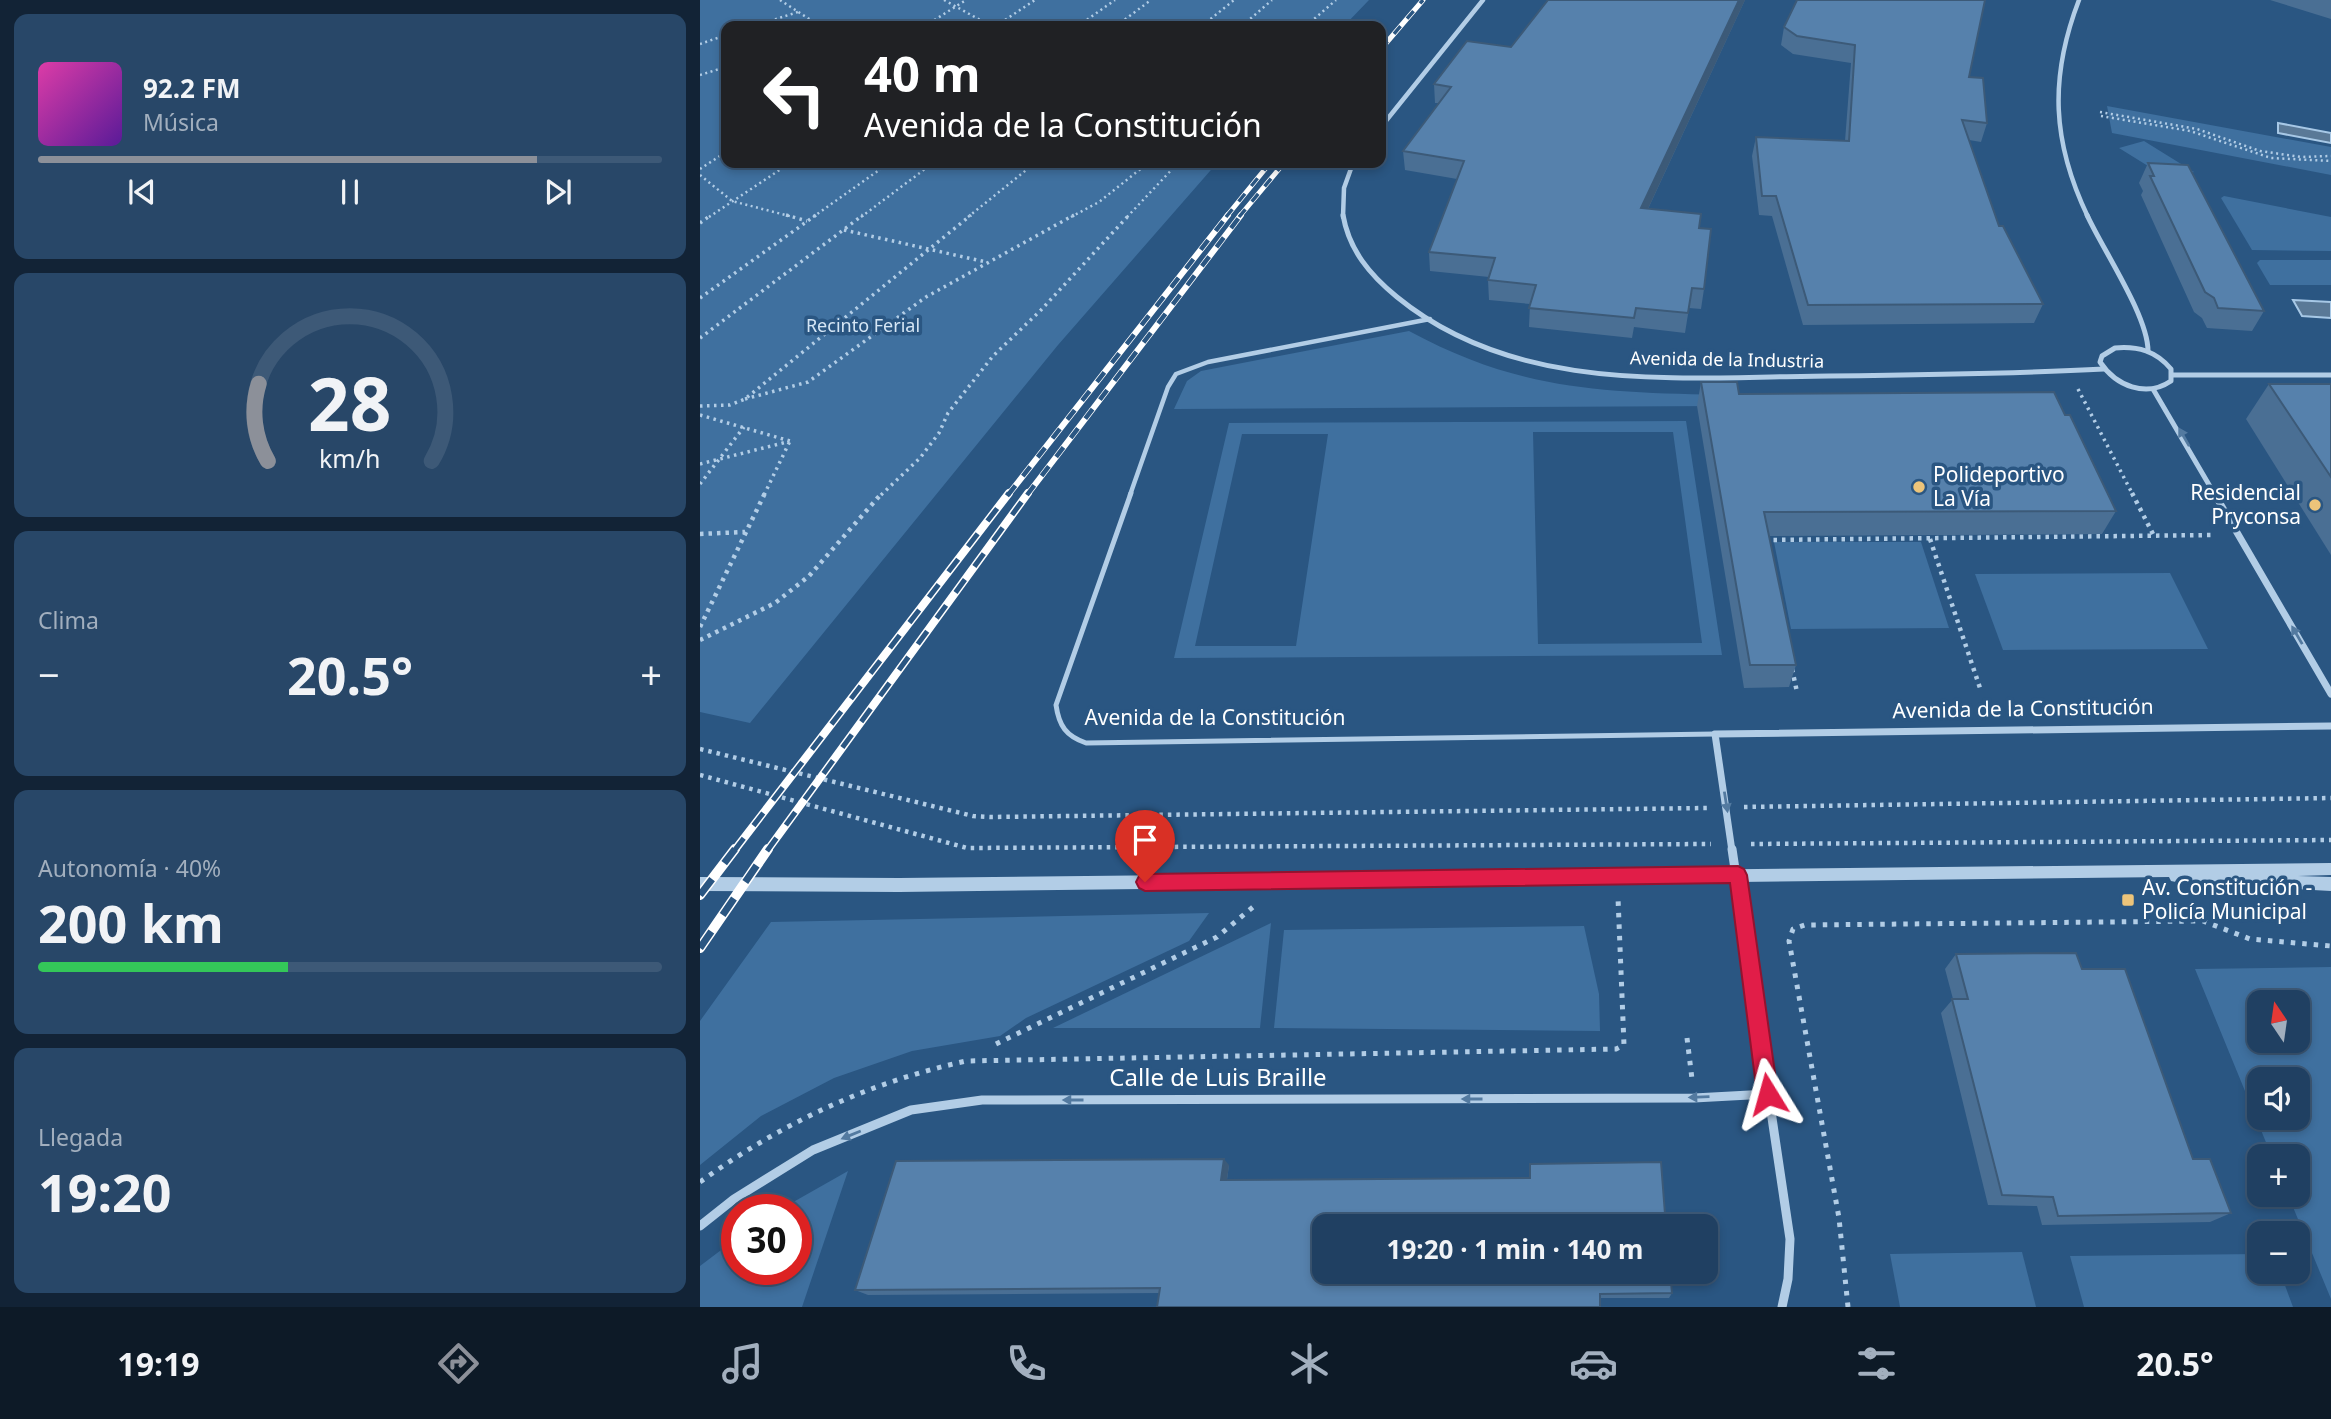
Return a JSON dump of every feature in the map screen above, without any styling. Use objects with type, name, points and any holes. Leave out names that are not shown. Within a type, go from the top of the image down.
[{"type":"street","points":[[1386,121],[1483,0]]},
{"type":"street","points":[[2079,0],[2067,32],[2056,105],[2072,184],[2105,254],[2130,298],[2148,339],[2148,351]]},
{"type":"street","name":"Avenida de la Industria","points":[[1351,168],[1342,192],[1342,213],[1349,238],[1374,278],[1430,319],[1496,353],[1559,368],[1679,378],[2030,373],[2104,369]]},
{"type":"street","points":[[2115,348],[2148,351],[2166,362],[2172,375],[2167,385],[2153,389],[2119,382],[2104,369],[2102,356],[2115,348]]},
{"type":"street","points":[[2172,375],[2331,375]]},
{"type":"street","points":[[2153,389],[2331,694]]},
{"type":"street","name":"Avenida de la Constitución","points":[[1715,734],[2331,726]]},
{"type":"street","points":[[1715,734],[1790,1239],[1788,1279],[1782,1307]]},
{"type":"street","points":[[700,884],[899,886],[2331,869]]},
{"type":"street","points":[[2137,870],[2197,879],[2331,884]]},
{"type":"street","name":"Calle de Luis Braille","points":[[700,1226],[734,1199],[814,1150],[911,1110],[982,1100],[1694,1098],[1768,1094]]},
{"type":"lane","name":"Avenida de la Constitución","points":[[1430,319],[1208,362],[1176,374],[1168,387],[1056,705],[1058,724],[1068,737],[1086,743],[1715,734]]},
{"type":"path","points":[[780,0],[812,21]]},
{"type":"path","points":[[944,0],[982,21]]},
{"type":"path","points":[[933,21],[966,0]]},
{"type":"path","points":[[1004,21],[1035,0]]},
{"type":"path","points":[[1085,21],[1115,0]]},
{"type":"path","points":[[1123,21],[1151,0]]},
{"type":"path","points":[[1208,21],[1234,0]]},
{"type":"path","points":[[1248,21],[1272,0]]},
{"type":"path","points":[[1312,21],[1336,0]]},
{"type":"path","points":[[770,21],[799,12]]},
{"type":"path","points":[[700,44],[721,37]]},
{"type":"path","points":[[700,75],[721,69]]},
{"type":"path","points":[[2100,114],[2190,131],[2272,158],[2331,158]]},
{"type":"path","points":[[700,169],[721,155]]},
{"type":"path","points":[[700,223],[782,168]]},
{"type":"path","points":[[700,298],[881,168]]},
{"type":"path","points":[[700,338],[926,168]]},
{"type":"path","points":[[745,399],[1029,168]]},
{"type":"path","points":[[700,406],[730,405],[808,382],[896,317],[986,262],[1099,202],[1142,168]]},
{"type":"path","points":[[700,640],[775,603],[809,576],[892,482],[920,458],[939,433],[948,414],[993,356],[1041,310],[1173,168]]},
{"type":"path","points":[[700,175],[732,201],[808,221]]},
{"type":"path","points":[[844,230],[986,262]]},
{"type":"path","points":[[2077,389],[2154,536]]},
{"type":"path","points":[[700,415],[790,441]]},
{"type":"path","points":[[700,484],[744,427]]},
{"type":"path","points":[[700,464],[790,441]]},
{"type":"path","points":[[700,627],[790,441]]},
{"type":"path","points":[[700,534],[745,532]]},
{"type":"path","points":[[1770,552],[1768,540],[2214,535]]},
{"type":"path","points":[[1930,539],[1981,691]]},
{"type":"path","points":[[1792,667],[1797,692]]},
{"type":"path","points":[[700,749],[973,816],[2331,798]]},
{"type":"path","points":[[700,775],[956,845],[983,849],[2331,839]]},
{"type":"path","points":[[1615,845],[1616,858]]},
{"type":"path","points":[[700,1182],[773,1133],[818,1109],[902,1075],[966,1061],[1616,1049],[1624,1045],[1618,885]]},
{"type":"path","points":[[996,1044],[1217,937],[1253,907]]},
{"type":"path","points":[[1848,1307],[1839,1218],[1789,941],[1793,929],[1805,925],[1880,923],[2203,920],[2250,939],[2331,946]]},
{"type":"green space","name":"Recinto Ferial","points":[[700,0],[1369,0],[1349,21],[721,21],[721,168],[1213,168],[1058,345],[750,723],[700,712]]},
{"type":"green space","points":[[2107,106],[2331,147],[2331,175],[2112,133]]},
{"type":"green space","points":[[2144,141],[2194,172],[2169,179],[2119,148]]},
{"type":"green space","points":[[2224,196],[2331,217],[2331,251],[2252,250],[2221,198]]},
{"type":"green space","points":[[2260,260],[2331,260],[2331,285],[2270,285],[2257,263]]},
{"type":"green space","points":[[1409,331],[1449,351],[1523,376],[1597,389],[1719,395],[1720,406],[1174,409],[1187,381],[1201,371]]},
{"type":"green space","points":[[1686,421],[1722,655],[1174,658],[1229,423]],"holes":[[[1533,432],[1673,432],[1702,643],[1538,644]],[[1242,434],[1328,434],[1296,646],[1195,646]]]},
{"type":"green space","points":[[1774,542],[1921,542],[1949,628],[1791,629]]},
{"type":"green space","points":[[2170,573],[2208,649],[2003,650],[1975,574]]},
{"type":"green space","points":[[1209,913],[1189,941],[1026,1018],[1000,1036],[912,1051],[834,1078],[761,1116],[700,1165],[700,1021],[771,922]]},
{"type":"green space","points":[[1271,923],[1260,1028],[1053,1028]]},
{"type":"green space","points":[[1584,926],[1599,994],[1600,1031],[1274,1028],[1284,930]]},
{"type":"green space","points":[[2331,967],[2331,1299],[2310,1248],[2310,1221],[2299,1221],[2293,1207],[2310,1207],[2310,1144],[2267,1144],[2261,1130],[2310,1130],[2310,1067],[2247,1067],[2247,1096],[2195,969]]},
{"type":"green space","points":[[848,1171],[812,1277],[812,1194],[807,1194]]},
{"type":"green space","points":[[721,1250],[721,1285],[809,1285],[802,1307],[700,1307],[700,1266]]},
{"type":"green space","points":[[2022,1252],[2036,1307],[1900,1307],[1890,1254]]},
{"type":"green space","points":[[2247,1254],[2247,1284],[2284,1284],[2293,1307],[2084,1307],[2070,1256]]},
{"type":"shaded area","points":[[2278,123],[2331,133],[2331,143],[2278,133]]},
{"type":"shaded area","points":[[2293,300],[2331,302],[2331,318],[2302,316]]},
{"type":"building","points":[[1548,0],[1739,0],[1641,208],[1701,214],[1699,228],[1711,229],[1704,289],[1692,288],[1688,313],[1636,308],[1634,318],[1529,308],[1536,285],[1488,280],[1495,258],[1429,252],[1464,161],[1403,151],[1451,87],[1434,84],[1467,41],[1511,47]]},
{"type":"building","points":[[1797,0],[1985,0],[1969,77],[1983,78],[1987,123],[1962,120],[1999,226],[2003,226],[2043,304],[1808,305],[1776,196],[1762,196],[1756,137],[1849,141],[1855,45],[1797,36],[1784,27]]},
{"type":"building","points":[[2148,163],[2188,165],[2264,311],[2218,308],[2214,298],[2205,292],[2150,176],[2154,176]]},
{"type":"building","points":[[1701,382],[1737,382],[1739,394],[2054,392],[2065,415],[2070,415],[2116,511],[1764,512],[1796,665],[1750,665]]},
{"type":"building","points":[[2269,384],[2331,384],[2331,477]]},
{"type":"building","points":[[2076,953],[2082,969],[2125,969],[2193,1159],[2210,1159],[2231,1213],[2058,1216],[2053,1197],[2002,1195],[1952,999],[1968,999],[1956,954]]},
{"type":"building","points":[[1224,1159],[1221,1180],[1530,1178],[1530,1164],[1661,1162],[1665,1214],[1312,1214],[1312,1284],[1671,1284],[1672,1293],[1600,1294],[1600,1307],[1157,1307],[1160,1288],[855,1290],[896,1161]]},
{"type":"railway","points":[[1386,43],[1423,0]]},
{"type":"railway","points":[[1226,217],[1266,168]]},
{"type":"railway","points":[[1239,217],[1280,168]]},
{"type":"railway","points":[[1008,495],[1228,215]]},
{"type":"railway","points":[[1027,495],[1241,215]]},
{"type":"railway","points":[[734,851],[1009,493]]},
{"type":"railway","points":[[767,851],[1028,493]]},
{"type":"railway","points":[[700,895],[735,849]]},
{"type":"railway","points":[[700,948],[768,849]]},
{"type":"place","name":"Polideportivo La Vía","points":[[1919,487]]},
{"type":"place","name":"Residencial Pryconsa","points":[[2315,505]]},
{"type":"place","name":"Av. Constitución - Policía Municipal","points":[[2128,900]]},
{"type":"route","points":[[1145,882],[1738,875],[1768,1094]]}]
